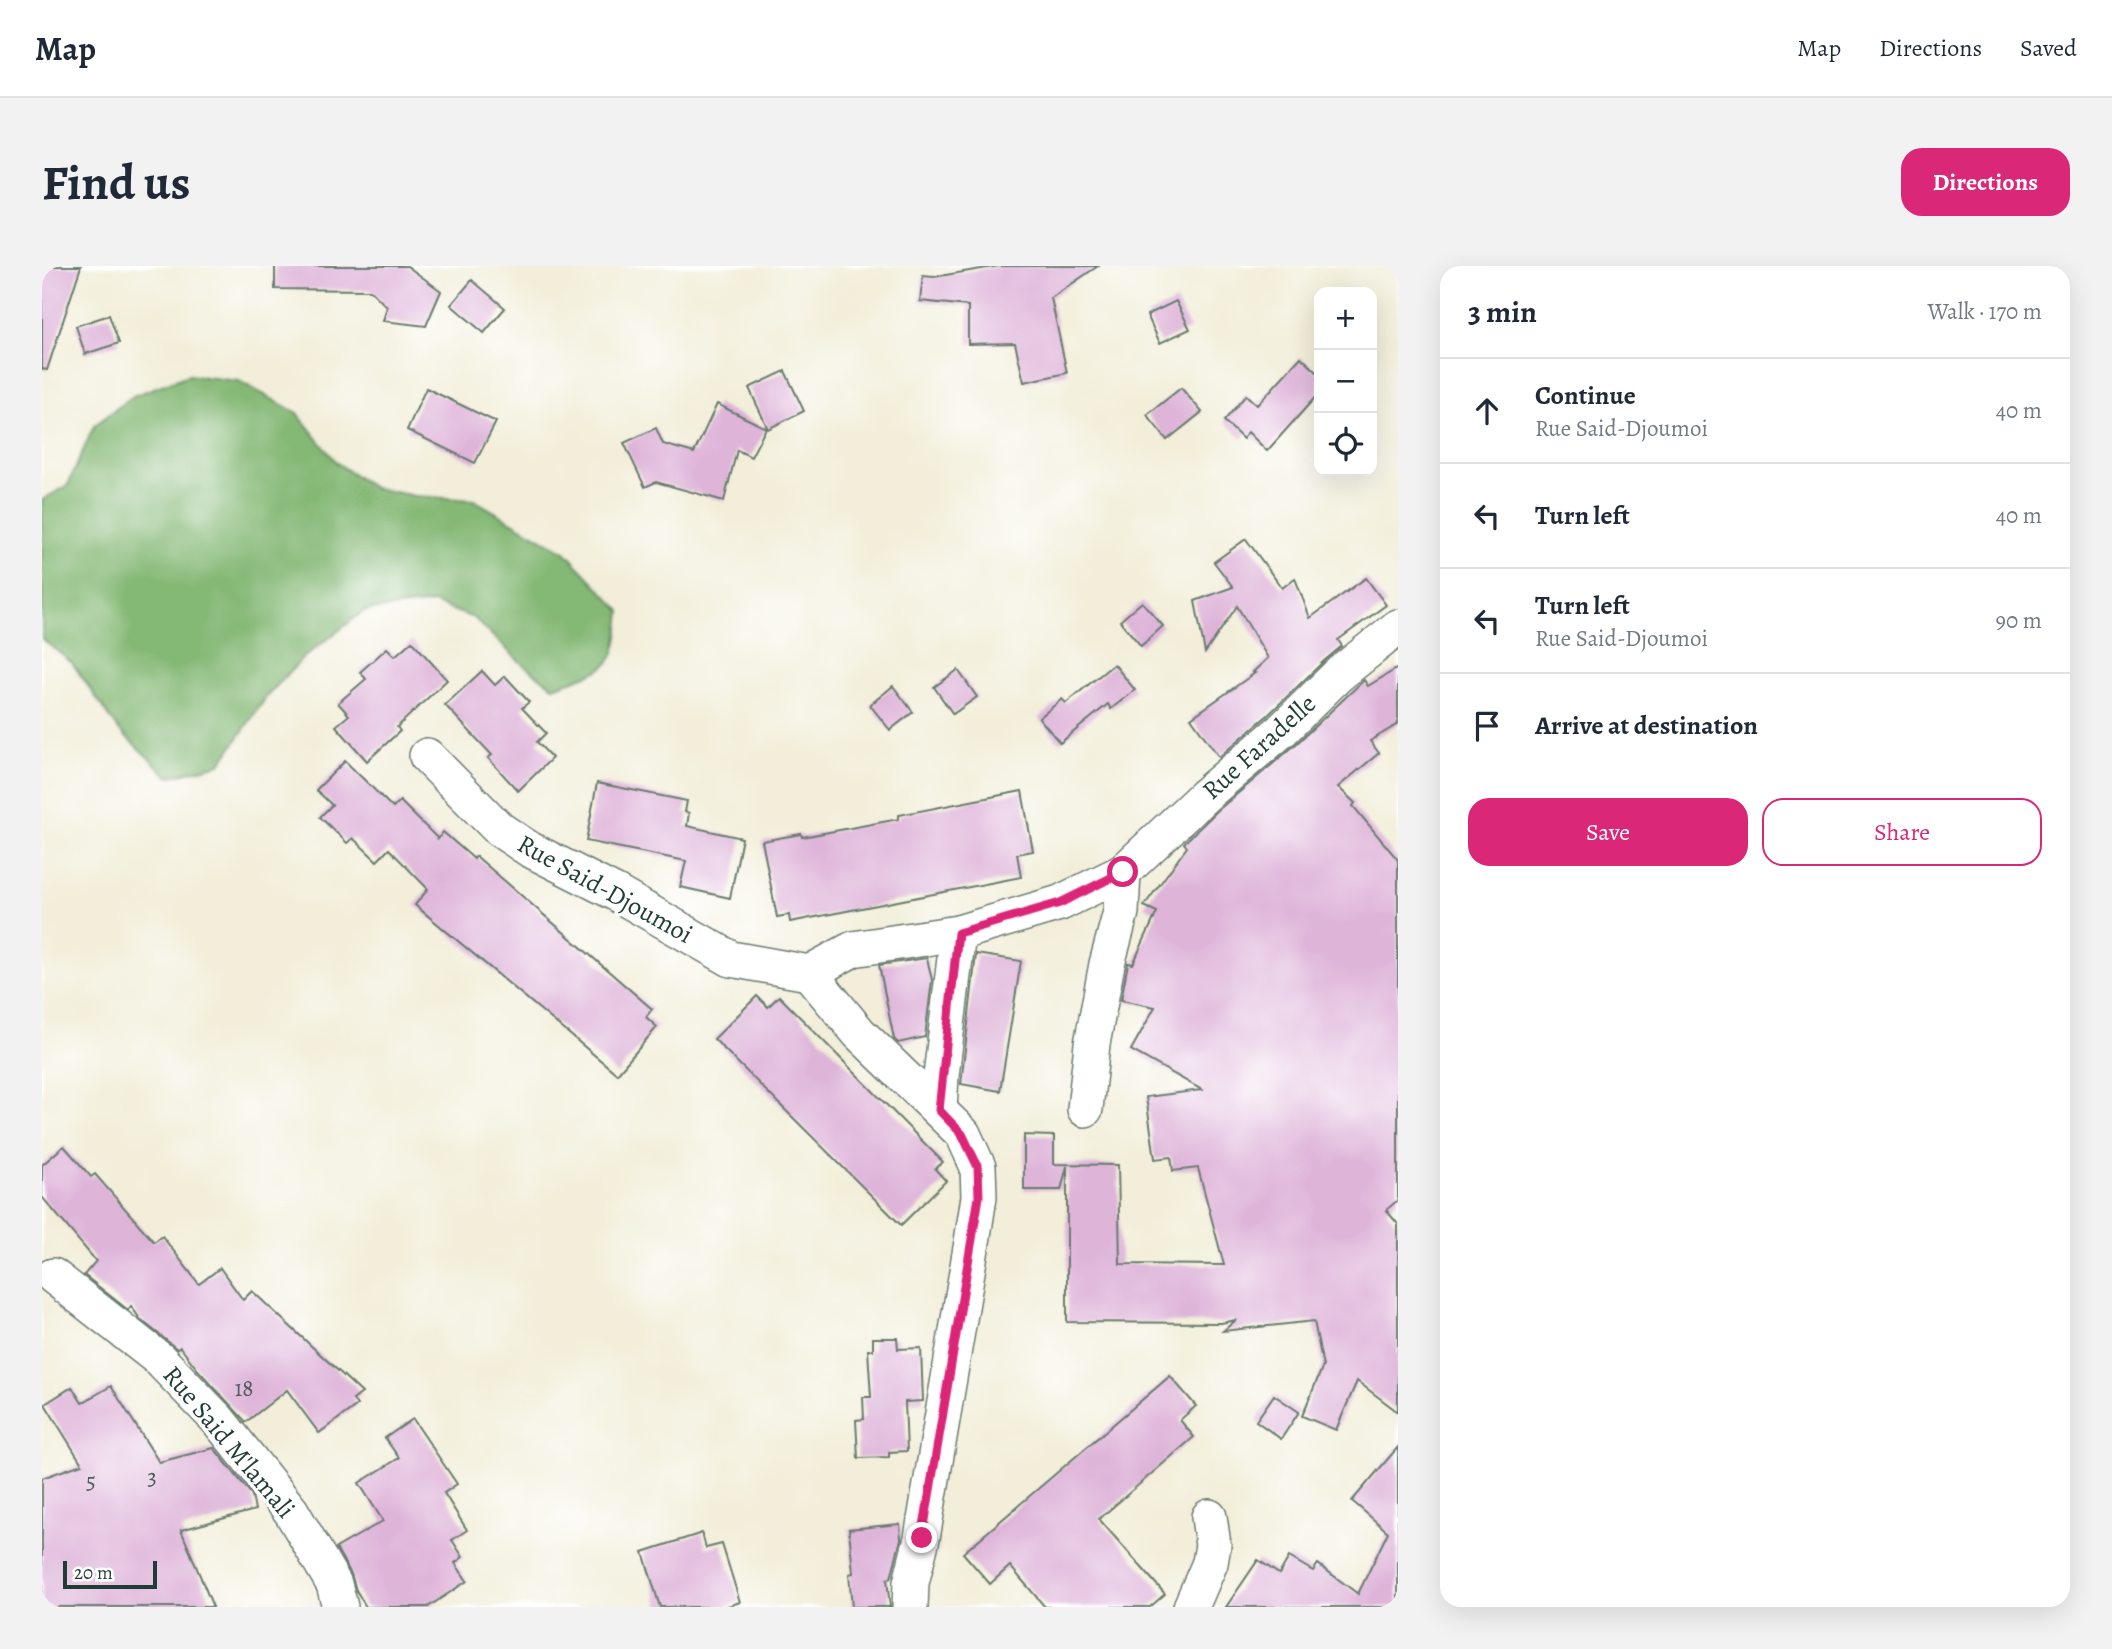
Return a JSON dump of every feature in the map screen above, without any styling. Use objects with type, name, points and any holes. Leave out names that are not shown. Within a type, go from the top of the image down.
[{"type":"street","name":"Rue Faradelle","points":[[1123,872],[1204,796],[1282,730],[1338,675],[1398,627]]},
{"type":"street","name":"Rue Said-Djoumoi","points":[[427,756],[499,829],[529,849],[614,892],[731,959],[809,973]]},
{"type":"street","points":[[910,1607],[911,1583],[922,1538],[979,1197],[978,1167],[962,1134],[859,1033],[809,973],[853,949],[958,933],[1060,903],[1123,872],[1121,912],[1107,964],[1092,1044],[1085,1109]]},
{"type":"street","points":[[939,1110],[958,933]]},
{"type":"street","name":"Rue Said M'lamali","points":[[53,1276],[159,1359],[218,1420],[291,1511],[334,1584],[341,1607]]},
{"type":"street","points":[[1191,1607],[1210,1563],[1213,1545],[1209,1517]]},
{"type":"green space","points":[[188,375],[239,381],[297,413],[337,463],[373,488],[415,496],[474,500],[565,552],[621,611],[612,657],[598,670],[554,687],[521,663],[474,618],[433,603],[364,611],[303,658],[267,696],[220,764],[169,777],[119,730],[72,663],[42,639],[42,500],[68,485],[94,426],[133,396]]},
{"type":"building","points":[[42,266],[81,266],[47,370],[42,369]]},
{"type":"building","points":[[275,266],[407,266],[441,291],[426,326],[383,321],[387,307],[370,290],[275,289]]},
{"type":"building","points":[[999,266],[1098,266],[1051,298],[1067,373],[1024,382],[1015,343],[968,344],[968,306],[920,301],[923,276],[934,277]]},
{"type":"building","points":[[472,280],[505,308],[484,333],[451,305]]},
{"type":"building","points":[[1176,301],[1190,329],[1160,343],[1147,315]]},
{"type":"building","points":[[109,315],[119,343],[85,354],[76,326]]},
{"type":"building","points":[[1301,357],[1314,369],[1314,399],[1267,451],[1248,432],[1243,439],[1224,421],[1246,395],[1257,405]]},
{"type":"building","points":[[785,371],[804,411],[768,429],[749,388]]},
{"type":"building","points":[[426,388],[496,422],[475,463],[407,430]]},
{"type":"building","points":[[1181,388],[1202,412],[1167,440],[1147,415]]},
{"type":"building","points":[[717,404],[766,428],[751,457],[737,450],[724,501],[656,482],[645,487],[624,443],[656,428],[663,444],[694,453]]},
{"type":"building","points":[[1246,539],[1282,588],[1295,578],[1310,618],[1366,578],[1386,605],[1338,640],[1342,646],[1219,757],[1191,718],[1255,673],[1253,672],[1268,658],[1237,606],[1205,653],[1195,601],[1233,587],[1214,562]]},
{"type":"building","points":[[1142,602],[1163,626],[1141,646],[1120,621]]},
{"type":"building","points":[[412,641],[447,680],[397,727],[400,731],[367,761],[336,726],[349,715],[338,703],[366,679],[360,672],[387,648],[395,656]]},
{"type":"building","points":[[1114,664],[1135,690],[1111,709],[1108,704],[1060,743],[1039,718],[1062,699],[1066,703]]},
{"type":"building","points":[[1398,668],[1398,724],[1370,741],[1379,753],[1338,787],[1355,803],[1353,806],[1398,860],[1398,1200],[1386,1210],[1398,1224],[1398,1412],[1357,1381],[1336,1430],[1302,1416],[1323,1366],[1314,1321],[1223,1331],[1236,1320],[1221,1323],[1067,1322],[1067,1166],[1061,1190],[1024,1190],[1024,1135],[1054,1136],[1054,1164],[1118,1165],[1120,1264],[1224,1265],[1198,1168],[1173,1171],[1171,1157],[1155,1159],[1146,1097],[1202,1090],[1131,1050],[1155,1007],[1121,1000],[1128,963],[1133,964],[1157,912],[1144,906],[1187,847],[1184,843],[1217,811],[1295,745],[1364,680],[1368,686]]},
{"type":"building","points":[[958,670],[977,697],[953,714],[934,687]]},
{"type":"building","points":[[482,671],[495,685],[505,676],[529,702],[522,708],[546,733],[537,742],[552,758],[518,791],[488,758],[492,755],[445,705]]},
{"type":"building","points":[[893,686],[913,712],[890,730],[870,705]]},
{"type":"building","points":[[345,761],[393,808],[400,801],[438,839],[443,832],[474,859],[476,856],[652,1009],[646,1017],[657,1027],[617,1074],[415,905],[428,889],[389,849],[377,861],[353,838],[347,843],[320,817],[332,805],[316,790]]},
{"type":"building","points":[[597,783],[687,801],[687,826],[742,838],[730,898],[680,887],[686,861],[586,841]]},
{"type":"building","points":[[1022,791],[1033,851],[1017,854],[1021,877],[790,922],[789,915],[777,917],[762,841],[801,834],[802,837],[899,819],[899,815]]},
{"type":"building","points":[[976,954],[1021,961],[1000,1091],[961,1084]]},
{"type":"building","points":[[927,958],[932,980],[925,1037],[898,1043],[894,1039],[879,965]]},
{"type":"building","points":[[757,996],[768,1007],[779,996],[943,1162],[935,1169],[946,1181],[901,1225],[714,1039]]},
{"type":"building","points":[[64,1146],[91,1177],[95,1174],[154,1242],[162,1236],[199,1284],[220,1268],[243,1300],[252,1291],[362,1393],[353,1400],[357,1405],[319,1433],[287,1390],[246,1422],[180,1347],[177,1349],[140,1319],[131,1306],[128,1310],[84,1275],[96,1261],[42,1197],[42,1165]]},
{"type":"building","points":[[873,1338],[897,1338],[898,1349],[921,1348],[923,1401],[905,1402],[907,1451],[889,1452],[889,1457],[858,1458],[856,1420],[864,1419],[863,1397],[871,1397],[868,1350],[873,1350]]},
{"type":"building","points":[[1170,1376],[1196,1406],[1180,1420],[1194,1437],[1099,1519],[1165,1594],[1150,1607],[1045,1607],[1010,1566],[990,1584],[963,1553]]},
{"type":"building","points":[[111,1386],[159,1462],[214,1448],[252,1495],[255,1510],[181,1530],[213,1607],[42,1607],[42,1478],[82,1464],[45,1404],[72,1387],[82,1403]]},
{"type":"building","points":[[1274,1395],[1299,1412],[1281,1439],[1256,1421]]},
{"type":"building","points":[[413,1419],[457,1484],[444,1493],[467,1530],[452,1540],[463,1557],[455,1563],[467,1581],[428,1607],[366,1607],[336,1548],[383,1521],[359,1483],[399,1458],[385,1438]]},
{"type":"building","points":[[1398,1447],[1398,1607],[1226,1607],[1258,1560],[1279,1574],[1289,1557],[1313,1571],[1318,1564],[1358,1594],[1388,1532],[1352,1501]]},
{"type":"building","points":[[900,1524],[901,1539],[891,1578],[887,1579],[890,1607],[852,1607],[849,1574],[853,1573],[849,1529]]},
{"type":"building","points":[[702,1533],[706,1548],[722,1544],[740,1602],[725,1607],[660,1607],[643,1552]]},
{"type":"route","points":[[922,1538],[979,1197],[978,1167],[962,1134],[939,1110],[958,933],[1060,903],[1123,872]]}]
